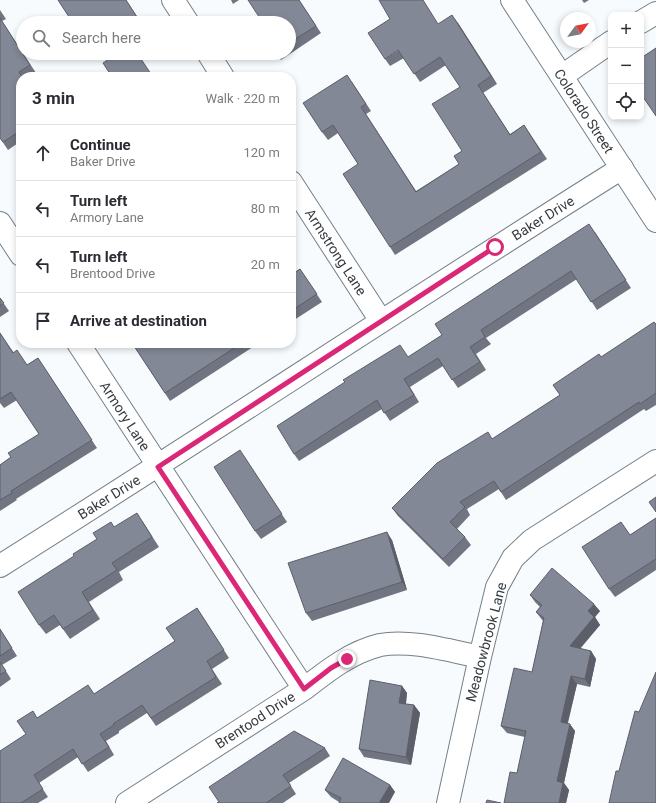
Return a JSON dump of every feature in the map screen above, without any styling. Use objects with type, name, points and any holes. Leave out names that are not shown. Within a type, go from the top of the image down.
[{"type":"street","points":[[173,0],[183,16]]},
{"type":"street","name":"Colorado Street","points":[[512,0],[656,221]]},
{"type":"street","points":[[644,20],[656,13]]},
{"type":"street","points":[[562,76],[608,44]]},
{"type":"street","points":[[212,60],[220,72]]},
{"type":"street","name":"Baker Drive","points":[[0,566],[158,467],[381,321],[622,168]]},
{"type":"street","name":"Armstrong Lane","points":[[296,190],[381,321]]},
{"type":"street","points":[[0,223],[16,247]]},
{"type":"street","name":"Armory Lane","points":[[81,348],[304,689]]},
{"type":"street","name":"Meadowbrook Lane","points":[[448,803],[497,587],[513,558],[532,540],[656,460]]},
{"type":"street","name":"Brentood Drive","points":[[128,803],[304,689],[336,665],[363,651],[380,645],[398,644],[439,648],[480,657]]},
{"type":"building","points":[[58,0],[126,0],[136,16],[89,16],[68,16]]},
{"type":"building","points":[[248,0],[299,0],[316,26],[296,39],[296,16],[258,16]]},
{"type":"building","points":[[379,0],[423,0],[438,24],[452,15],[491,76],[478,85],[510,135],[524,125],[541,152],[390,247],[343,174],[358,164],[333,125],[322,132],[303,103],[347,75],[366,104],[361,107],[416,192],[459,164],[454,156],[462,151],[432,104],[460,87],[440,57],[414,74],[398,50],[385,59],[368,33],[390,19]]},
{"type":"building","points":[[0,18],[16,43],[16,60],[27,60],[30,65],[19,72],[16,72],[16,134],[3,142],[0,138]]},
{"type":"building","points":[[656,48],[656,116],[644,98],[644,56]]},
{"type":"building","points":[[108,60],[142,60],[150,72],[109,72],[103,63]]},
{"type":"building","points":[[589,224],[626,280],[591,302],[571,271],[481,330],[485,337],[470,347],[480,362],[452,380],[438,358],[404,379],[414,395],[384,413],[377,400],[294,454],[277,426],[345,382],[343,380],[400,345],[408,357],[442,335],[435,324]]},
{"type":"building","points":[[300,269],[317,294],[296,308],[296,272]]},
{"type":"building","points":[[0,298],[4,303],[0,306]]},
{"type":"building","points":[[654,322],[656,324],[656,393],[640,404],[639,402],[501,492],[494,481],[460,502],[465,507],[450,522],[465,537],[443,559],[392,508],[437,463],[488,432],[492,439],[560,395],[553,385],[599,354],[601,357]]},
{"type":"building","points":[[0,333],[13,353],[17,350],[27,365],[38,358],[92,440],[11,491],[12,493],[0,500],[0,465],[11,457],[8,453],[39,434],[11,392],[0,399]]},
{"type":"building","points":[[135,348],[234,348],[165,393]]},
{"type":"building","points":[[240,450],[282,514],[255,531],[214,467]]},
{"type":"building","points":[[656,497],[656,512],[649,502]]},
{"type":"building","points":[[137,513],[152,537],[112,563],[117,570],[82,592],[93,610],[63,629],[54,615],[39,625],[18,592],[74,556],[73,554],[97,539],[93,533],[111,522],[114,527]]},
{"type":"building","points":[[656,518],[656,559],[609,589],[582,547],[621,522],[630,535]]},
{"type":"building","points":[[387,532],[402,582],[306,613],[288,563]]},
{"type":"building","points":[[552,568],[594,604],[588,611],[594,617],[570,646],[591,651],[585,679],[571,676],[561,722],[570,724],[557,781],[563,783],[559,803],[504,803],[510,772],[517,773],[526,731],[501,726],[514,668],[532,672],[544,618],[536,612],[542,605],[530,595]]},
{"type":"building","points":[[197,608],[224,650],[207,661],[216,677],[151,718],[142,705],[100,734],[109,747],[82,764],[73,749],[34,775],[43,789],[21,803],[0,803],[0,751],[26,734],[17,721],[33,711],[37,718],[88,685],[94,694],[175,641],[166,628]]},
{"type":"building","points":[[0,629],[12,648],[0,656]]},
{"type":"building","points":[[0,662],[6,671],[0,675]]},
{"type":"building","points":[[656,672],[656,803],[609,803],[616,771],[619,771],[635,711],[639,712]]},
{"type":"building","points":[[370,680],[402,686],[399,703],[414,705],[406,757],[359,749]]},
{"type":"building","points":[[294,731],[325,748],[283,775],[291,786],[266,803],[217,803],[219,802],[209,787]]},
{"type":"building","points":[[343,758],[390,785],[379,803],[339,803],[341,798],[325,790]]},
{"type":"building","points":[[487,800],[501,803],[486,803]]},
{"type":"route","points":[[347,659],[331,668],[304,689],[158,467],[495,247]]}]
